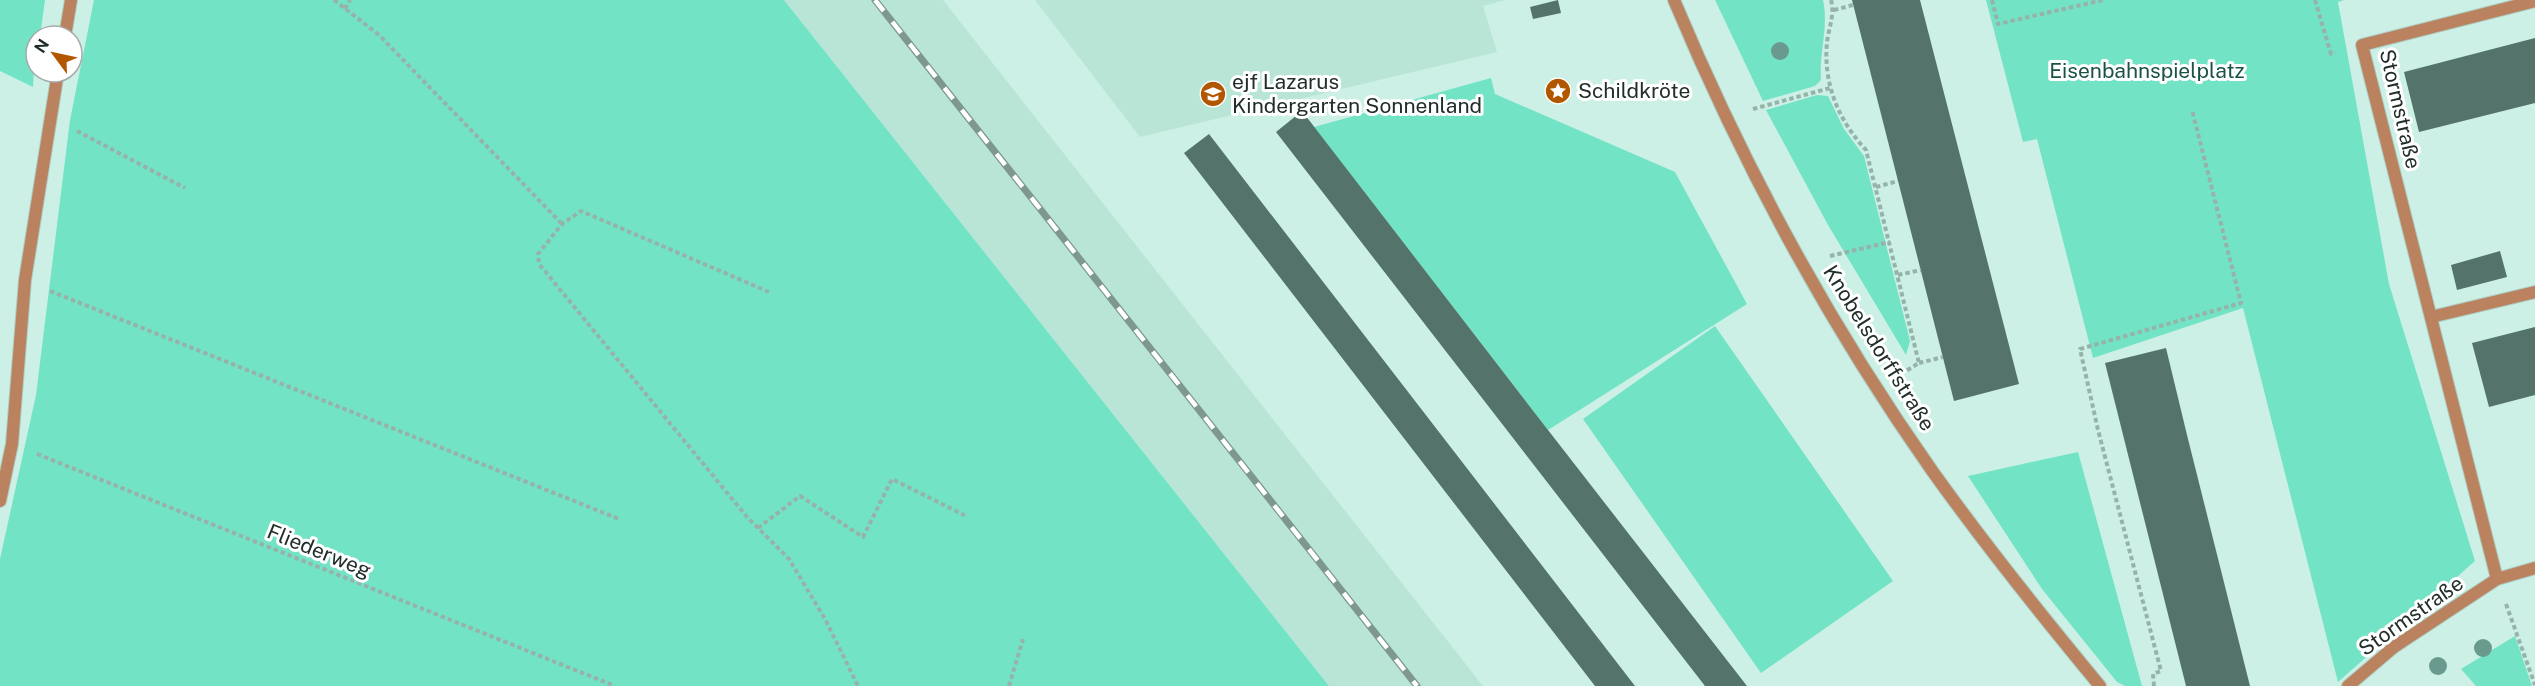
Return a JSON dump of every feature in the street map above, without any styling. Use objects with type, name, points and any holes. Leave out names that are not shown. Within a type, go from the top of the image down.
[{"type":"street","points":[[67,24],[71,0]]},
{"type":"street","name":"Knobelsdorffstraße","points":[[1674,0],[1726,116],[1803,263],[1878,388],[1933,471],[2027,598],[2100,686]]},
{"type":"street","name":"Stormstraße","points":[[2498,579],[2362,45],[2535,1]]},
{"type":"street","points":[[0,501],[12,444],[24,280],[56,84]]},
{"type":"street","points":[[2431,317],[2535,292]]},
{"type":"street","name":"Stormstraße","points":[[2348,686],[2394,647],[2498,579],[2535,568]]},
{"type":"path","points":[[334,0],[379,34],[562,224]]},
{"type":"path","points":[[345,9],[350,0]]},
{"type":"path","points":[[1831,0],[1833,10],[1827,50],[1830,88],[1848,128],[1866,150],[1919,363]]},
{"type":"path","points":[[1992,0],[1998,24],[2103,0]]},
{"type":"path","points":[[2315,0],[2331,54],[2362,45]]},
{"type":"path","points":[[1833,10],[1853,5]]},
{"type":"path","points":[[1726,116],[1830,88]]},
{"type":"path","points":[[2154,686],[2153,674],[2161,671],[2098,430],[2080,349],[2241,303],[2192,110]]},
{"type":"path","points":[[50,117],[185,188]]},
{"type":"path","points":[[1876,187],[1898,181]]},
{"type":"path","points":[[769,292],[581,211],[562,224],[538,254],[539,264],[758,528],[789,559],[825,619],[858,686]]},
{"type":"path","points":[[1803,263],[1890,242]]},
{"type":"path","points":[[1898,275],[1921,270]]},
{"type":"path","points":[[24,280],[619,519]]},
{"type":"path","points":[[1878,388],[1919,363],[1943,357]]},
{"type":"path","name":"Fliederweg","points":[[12,444],[615,686]]},
{"type":"path","points":[[758,528],[800,495],[863,537],[892,479],[969,517]]},
{"type":"path","points":[[2498,579],[2535,686]]},
{"type":"path","points":[[1010,686],[1023,639]]},
{"type":"shaded area","points":[[784,0],[943,0],[1483,686],[1329,686]]},
{"type":"shaded area","name":"ejf Lazarus Kindergarten Sonnenland","points":[[1035,0],[1505,0],[1483,6],[1497,52],[1140,137]]},
{"type":"green space","points":[[0,0],[45,0],[42,24],[24,24],[24,83],[0,71]]},
{"type":"green space","points":[[94,0],[784,0],[1329,686],[0,686],[0,559],[36,395],[70,120],[77,84],[84,84],[84,50]]},
{"type":"green space","points":[[1715,0],[1823,0],[1825,20],[1821,80],[1815,86],[1763,101]]},
{"type":"green space","name":"Eisenbahnspielplatz","points":[[1986,0],[2344,0],[2338,2],[2389,284],[2475,561],[2338,682],[2243,308],[2093,358],[2037,139],[2023,142]]},
{"type":"green space","points":[[1491,78],[1495,94],[1675,172],[1747,304],[1548,430],[1314,127]]},
{"type":"green space","points":[[1817,95],[1828,96],[1844,129],[1864,156],[1910,341],[1906,355],[1828,225],[1766,110]]},
{"type":"green space","points":[[1715,326],[1893,581],[1761,673],[1583,419]]},
{"type":"green space","points":[[2078,452],[2142,686],[2125,686],[2117,682],[2042,589],[1968,476]]},
{"type":"green space","points":[[2515,636],[2532,686],[2476,686],[2461,669]]},
{"type":"building","points":[[1558,0],[1561,13],[1533,19],[1530,7]]},
{"type":"building","points":[[1852,0],[1920,0],[2019,384],[1954,401]]},
{"type":"building","points":[[2535,38],[2535,103],[2419,132],[2404,72]]},
{"type":"building","points":[[1302,111],[1747,686],[1705,686],[1276,132]]},
{"type":"building","points":[[1209,134],[1635,686],[1595,686],[1184,153]]},
{"type":"building","points":[[2500,251],[2507,277],[2457,290],[2451,265]]},
{"type":"building","points":[[2535,327],[2535,395],[2489,407],[2472,343]]},
{"type":"building","points":[[2166,348],[2250,686],[2186,686],[2105,363]]},
{"type":"railway","points":[[875,0],[1417,686]]},
{"type":"place","name":"Schildkröte","points":[[1558,91]]},
{"type":"place","name":"ejf Lazarus Kindergarten Sonnenland","points":[[1213,94]]}]
